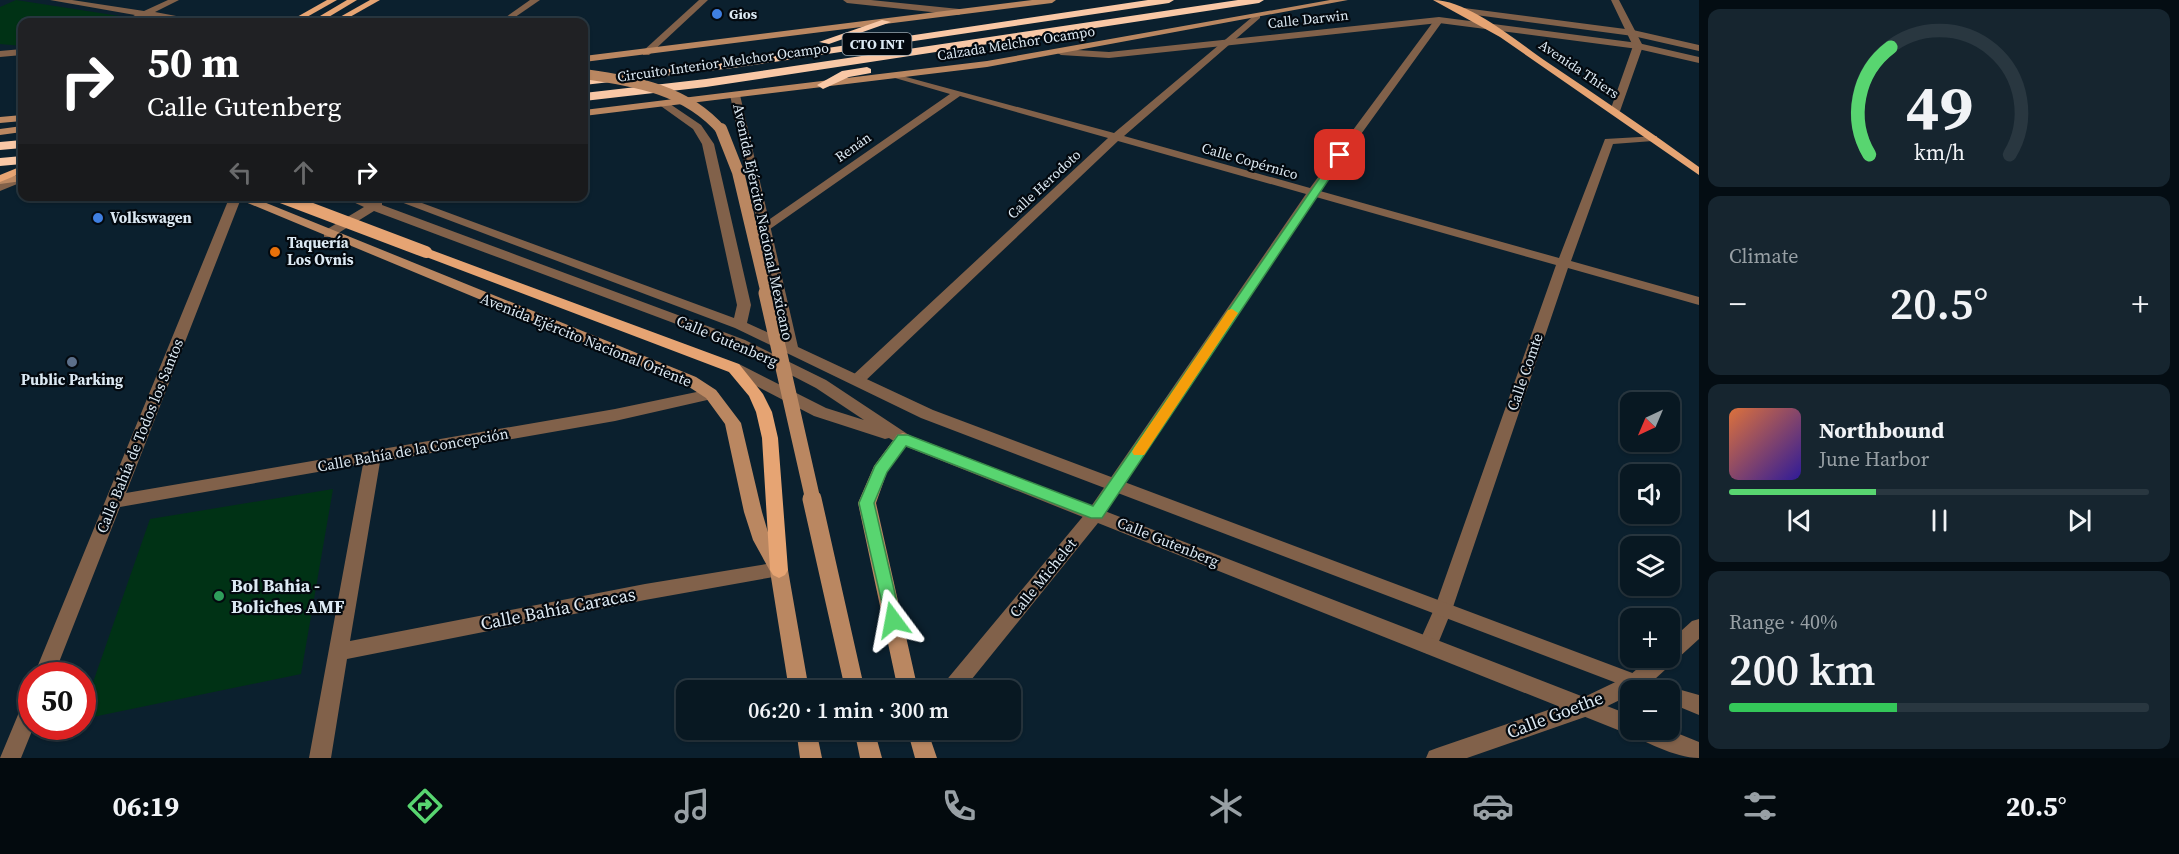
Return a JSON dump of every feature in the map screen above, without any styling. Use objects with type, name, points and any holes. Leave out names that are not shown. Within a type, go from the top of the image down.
[{"type":"highway","name":"Circuito Interior Melchor Ocampo","points":[[588,82],[733,66],[1169,0]]},
{"type":"highway","name":"Circuito Interior Melchor Ocampo","points":[[588,97],[706,83],[1259,0]]},
{"type":"highway","points":[[733,66],[766,53],[835,40],[886,22]]},
{"type":"highway","points":[[824,85],[846,74],[898,66],[930,50]]},
{"type":"highway","points":[[0,146],[18,144]]},
{"type":"highway","points":[[0,162],[18,160]]},
{"type":"main road","points":[[299,18],[333,0]]},
{"type":"main road","points":[[319,18],[353,0]]},
{"type":"main road","points":[[342,18],[376,0]]},
{"type":"main road","name":"CTO INT","points":[[588,59],[1052,0]]},
{"type":"main road","name":"Calzada Melchor Ocampo","points":[[588,113],[898,76],[1061,52],[1344,0]]},
{"type":"main road","name":"Avenida Thiers","points":[[1437,0],[1464,10],[1615,111],[1699,172]]},
{"type":"main road","points":[[588,74],[626,79],[666,90],[698,107],[724,132],[752,229],[853,680]]},
{"type":"main road","points":[[0,120],[18,118]]},
{"type":"main road","points":[[0,132],[18,130]]},
{"type":"main road","points":[[0,180],[18,176]]},
{"type":"main road","name":"Avenida Ejército Nacional Oriente","points":[[248,201],[692,381],[711,394],[733,423],[753,512],[762,540],[778,570],[797,680]]},
{"type":"main road","points":[[291,201],[734,368],[755,393],[764,412],[768,429],[778,570]]},
{"type":"main road","points":[[903,439],[880,470],[867,503],[906,680]]},
{"type":"main road","points":[[808,740],[811,758]]},
{"type":"main road","points":[[867,740],[871,758]]},
{"type":"main road","points":[[921,740],[926,758]]},
{"type":"street","points":[[54,0],[174,18]]},
{"type":"street","points":[[135,18],[174,0]]},
{"type":"street","points":[[509,18],[536,0]]},
{"type":"street","points":[[646,53],[704,0]]},
{"type":"street","points":[[847,0],[883,2],[959,12]]},
{"type":"street","points":[[1614,0],[1638,46],[1615,111]]},
{"type":"street","points":[[1464,10],[1633,33],[1699,48]]},
{"type":"street","name":"Calle Herodoto","points":[[857,380],[1115,138],[1257,16]]},
{"type":"street","name":"Calle Darwin","points":[[1061,52],[1109,55],[1439,20],[1638,46],[1699,60]]},
{"type":"street","name":"Calle Michelet","points":[[959,680],[1096,513],[1312,194],[1439,20]]},
{"type":"street","points":[[0,54],[18,52]]},
{"type":"street","name":"Calle Copérnico","points":[[898,76],[1699,301]]},
{"type":"street","name":"Renán","points":[[766,226],[958,93]]},
{"type":"street","name":"Avenida Ejército Nacional Mexicano","points":[[735,95],[766,226],[791,349]]},
{"type":"street","points":[[663,104],[697,127],[708,144],[744,304],[740,325]]},
{"type":"street","name":"Calle Comte","points":[[1428,645],[1444,607],[1563,264],[1609,141],[1653,138]]},
{"type":"street","points":[[0,187],[18,177]]},
{"type":"street","name":"Calle Bahía de Todos los Santos","points":[[49,662],[234,201]]},
{"type":"street","name":"Calle Gutenberg","points":[[358,201],[740,343],[821,384],[903,439],[1620,721]]},
{"type":"street","points":[[328,234],[381,201]]},
{"type":"street","name":"Calle Gutenberg","points":[[403,201],[740,325],[927,414],[1634,680]]},
{"type":"street","points":[[734,368],[820,412],[903,439]]},
{"type":"street","name":"Calle Bahía de la Concepción","points":[[115,501],[615,415],[711,394]]},
{"type":"street","points":[[320,758],[372,458]]},
{"type":"street","name":"Calle Bahía Caracas","points":[[338,652],[645,592],[778,570]]},
{"type":"street","points":[[1680,644],[1699,627]]},
{"type":"street","name":"Calle Goethe","points":[[1638,680],[1652,668]]},
{"type":"street","name":"Calle Goethe","points":[[1437,758],[1585,707],[1620,690]]},
{"type":"street","points":[[1680,698],[1699,705]]},
{"type":"street","points":[[10,758],[18,739]]},
{"type":"street","points":[[1669,740],[1699,752]]},
{"type":"green space","points":[[16,0],[126,17],[18,18],[18,46],[0,44],[0,7]]},
{"type":"green space","name":"Bol Bahia - Boliches AMF","points":[[333,489],[301,674],[96,716],[96,674],[150,519]]},
{"type":"slow traffic","points":[[1139,452],[1232,313]]},
{"type":"place","name":"Gios","points":[[717,14]]},
{"type":"place","name":"Volkswagen","points":[[98,218]]},
{"type":"place","name":"Taquería Los Ovnis","points":[[275,252]]},
{"type":"place","name":"Public Parking","points":[[72,362]]},
{"type":"place","name":"Bol Bahia - Boliches AMF","points":[[219,596]]},
{"type":"route","points":[[893,620],[867,503],[880,470],[903,439],[1096,513],[1340,155]]}]
